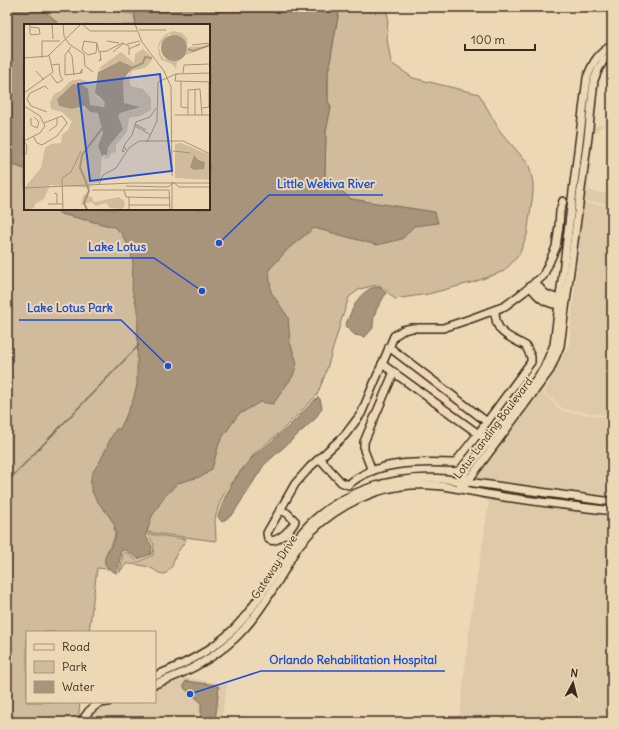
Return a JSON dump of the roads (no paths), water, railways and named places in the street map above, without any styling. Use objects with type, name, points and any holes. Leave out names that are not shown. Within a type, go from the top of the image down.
[{"type":"street","name":"Lotus Landing Boulevard","points":[[463,484],[491,443],[550,370],[560,346],[563,302],[587,78],[592,64],[598,55],[612,45]]},
{"type":"street","name":"Lotus Landing Boulevard","points":[[563,302],[594,80],[604,60],[612,54]]},
{"type":"street","points":[[280,510],[295,484],[310,467],[345,435],[361,414],[389,347],[397,333],[412,328],[443,328],[495,310],[505,306],[543,276],[556,246],[560,211],[563,201]]},
{"type":"street","points":[[532,284],[536,294],[547,299],[563,302]]},
{"type":"street","points":[[320,459],[341,482],[348,485],[359,476],[372,471],[401,464],[455,463],[531,362],[526,346],[510,338],[499,330],[495,310]]},
{"type":"street","points":[[389,347],[487,422]]},
{"type":"street","points":[[382,364],[491,443]]},
{"type":"street","points":[[372,471],[364,450],[364,442],[394,372]]},
{"type":"street","name":"Gateway Drive","points":[[463,484],[476,493],[612,511]]},
{"type":"street","name":"Gateway Drive","points":[[156,676],[184,673],[206,661],[227,645],[256,615],[301,543],[317,526],[332,514],[363,497],[380,490],[402,486],[463,484],[612,502]]},
{"type":"street","points":[[545,502],[546,494]]},
{"type":"street","name":"Gateway Drive","points":[[156,683],[167,675]]},
{"type":"street","points":[[81,722],[87,713],[99,703]]},
{"type":"water","points":[[7,7],[36,8],[47,13],[58,24],[24,24],[24,169],[7,163]]},
{"type":"water","points":[[134,7],[344,7],[339,11],[328,73],[328,101],[331,107],[326,131],[325,177],[351,199],[435,212],[438,223],[414,226],[402,239],[377,245],[314,228],[289,248],[269,270],[271,292],[288,317],[290,342],[297,363],[293,376],[273,404],[260,402],[238,415],[219,444],[212,469],[203,476],[178,483],[164,497],[151,518],[146,536],[152,546],[151,554],[138,559],[126,550],[121,551],[119,567],[116,573],[105,563],[105,559],[113,543],[116,532],[110,518],[96,500],[91,486],[91,478],[93,471],[116,429],[120,429],[133,400],[137,385],[138,312],[132,289],[133,264],[131,250],[121,233],[114,227],[61,214],[55,210],[210,210],[210,24],[136,24]]},
{"type":"water","points":[[375,287],[381,288],[386,293],[375,313],[373,328],[365,337],[355,335],[345,326],[359,298],[369,289]]},
{"type":"water","points":[[318,397],[322,408],[315,419],[264,465],[233,514],[222,522],[218,517],[224,499],[244,468],[256,454],[273,441]]},
{"type":"water","points":[[186,681],[216,685],[219,687],[215,722],[201,722],[201,702],[184,688]]},
{"type":"waterway","points":[[7,482],[139,345]]},
{"type":"place","name":"Little Wekiva River","points":[[219,243]]},
{"type":"place","name":"Lake Lotus","points":[[202,291]]},
{"type":"place","name":"Lake Lotus Park","points":[[168,366]]},
{"type":"place","name":"Orlando Rehabilitation Hospital","points":[[190,694]]}]
